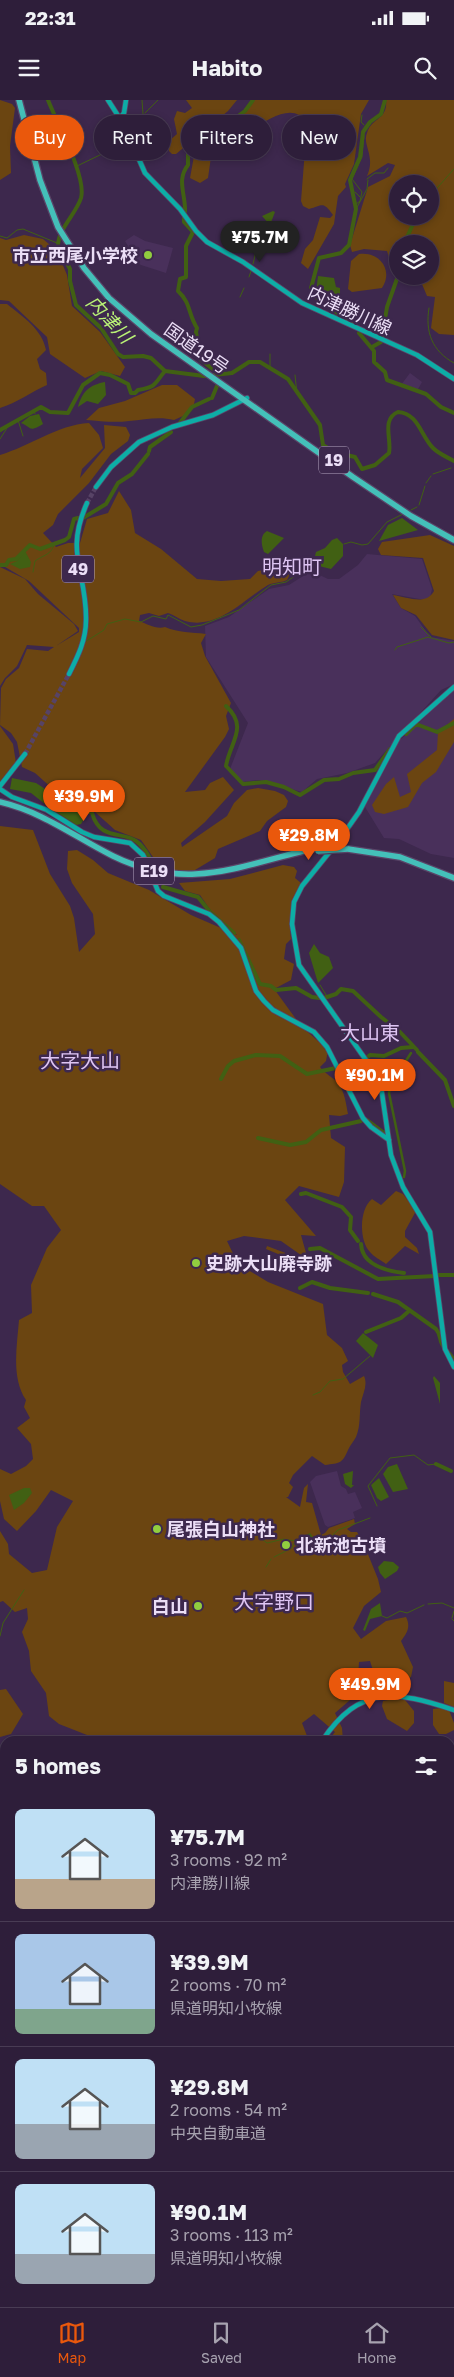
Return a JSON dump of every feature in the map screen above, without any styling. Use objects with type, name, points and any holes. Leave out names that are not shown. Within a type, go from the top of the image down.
[{"type":"highway","name":"国道19号","points":[[20,100],[31,127],[43,181],[60,226],[84,268],[109,298],[141,327],[371,486],[454,539]]},
{"type":"highway","name":"E19","points":[[0,804],[25,809],[48,818],[124,861],[168,873],[195,875],[224,872],[319,849],[350,847],[395,852],[454,876]]},
{"type":"main road","name":"内津勝川線","points":[[108,100],[118,115]]},
{"type":"main road","points":[[122,115],[126,100]]},
{"type":"main road","name":"内津勝川線","points":[[139,160],[145,173],[180,209],[196,231],[207,242],[243,262],[302,303],[416,355],[454,379]]},
{"type":"main road","points":[[96,487],[111,467],[140,442],[172,428],[213,415],[246,399]]},
{"type":"main road","name":"49","points":[[69,674],[79,654],[84,636],[85,602],[76,547],[78,527],[87,503]]},
{"type":"main road","points":[[454,687],[400,736],[359,812],[302,886],[294,902],[292,924],[299,965],[382,1084],[391,1155],[402,1185],[430,1232],[445,1347],[454,1367]]},
{"type":"main road","points":[[25,754],[0,787],[12,797],[47,810],[82,832],[94,837],[130,843],[143,855],[148,865]]},
{"type":"main road","points":[[153,879],[158,891],[164,896],[209,914],[232,936],[241,948],[256,991],[273,1010],[306,1026],[321,1039],[336,1064],[363,1118],[370,1127],[389,1140]]},
{"type":"main road","points":[[325,1736],[337,1721],[352,1708],[380,1697],[410,1697],[454,1710]]},
{"type":"shaded area","points":[[0,100],[12,104],[15,108],[10,146],[11,173],[0,180]]},
{"type":"shaded area","points":[[186,100],[237,100],[223,115],[181,115],[181,150],[176,154],[172,154],[171,139],[177,134],[174,119],[177,111],[185,113],[192,108]]},
{"type":"shaded area","points":[[254,100],[369,100],[361,114],[356,150],[356,115],[299,115],[285,113],[272,118],[272,115],[242,115]]},
{"type":"shaded area","points":[[386,100],[454,100],[454,335],[439,334],[431,328],[435,297],[427,296],[422,285],[439,285],[439,235],[389,235],[389,258],[387,251],[364,249],[352,252],[350,245],[368,187],[389,176],[389,225],[439,225],[439,175],[390,175],[395,165],[388,163],[367,176],[370,157],[366,142],[367,133],[372,124],[385,111]]},
{"type":"shaded area","points":[[193,160],[211,160],[208,178],[200,183],[190,178]]},
{"type":"shaded area","points":[[304,160],[355,160],[345,184],[346,187],[338,196],[334,224],[308,269],[301,263],[305,249],[313,240],[320,217],[330,218],[333,215],[325,206],[320,205],[309,209],[303,206],[301,201]]},
{"type":"shaded area","points":[[273,211],[275,212],[270,225],[262,216]]},
{"type":"shaded area","points":[[24,235],[43,239],[57,251],[67,275],[72,306],[100,332],[125,367],[120,376],[101,371],[85,378],[50,354],[47,337],[9,301],[0,300],[0,238],[6,240]]},
{"type":"shaded area","name":"市立西尾小学校","points":[[134,235],[145,241],[173,248],[166,273],[141,265],[121,253],[128,246],[125,241]]},
{"type":"shaded area","points":[[359,254],[373,256],[382,263],[386,275],[382,288],[352,292],[348,289],[351,261]]},
{"type":"shaded area","points":[[318,276],[334,278],[336,287],[340,288],[340,295],[316,292]]},
{"type":"shaded area","points":[[0,304],[7,304],[31,324],[40,336],[46,350],[37,359],[40,369],[46,373],[47,385],[0,408]]},
{"type":"shaded area","points":[[410,373],[422,382],[417,391],[401,385]]},
{"type":"shaded area","points":[[105,382],[106,395],[98,404],[87,401],[78,407],[84,393],[90,387]]},
{"type":"shaded area","points":[[162,385],[177,385],[195,399],[194,404],[183,416],[174,420],[157,418],[108,422],[86,420],[99,408],[125,401]]},
{"type":"shaded area","points":[[39,414],[43,424],[38,427],[32,429],[21,423],[30,416]]},
{"type":"shaded area","points":[[89,423],[99,435],[103,448],[82,469],[80,478],[105,448],[104,425],[126,427],[130,435],[128,441],[111,454],[89,483],[58,514],[53,525],[43,533],[56,547],[68,543],[80,543],[87,519],[108,513],[119,491],[131,510],[135,533],[161,549],[197,579],[221,581],[250,579],[258,571],[280,567],[282,570],[291,572],[287,580],[268,585],[219,618],[197,623],[185,621],[168,613],[159,616],[149,613],[140,615],[139,621],[152,626],[206,634],[201,643],[205,656],[231,703],[226,716],[229,729],[225,737],[185,792],[205,790],[210,783],[223,777],[234,790],[205,822],[181,843],[182,847],[227,816],[234,803],[247,790],[258,788],[275,791],[284,795],[288,801],[286,807],[267,821],[260,831],[218,849],[215,858],[195,870],[177,873],[166,869],[158,864],[141,840],[115,830],[95,812],[63,798],[35,773],[22,767],[17,742],[11,733],[0,725],[1,688],[6,679],[19,668],[27,649],[48,651],[54,647],[27,645],[17,666],[0,686],[0,567],[25,579],[38,594],[74,624],[78,631],[56,646],[79,632],[79,628],[29,581],[0,564],[0,455],[66,428]]},
{"type":"shaded area","points":[[402,518],[418,530],[379,541],[388,525]]},
{"type":"shaded area","points":[[267,531],[284,538],[268,554],[264,552],[262,543],[262,537]]},
{"type":"shaded area","points":[[430,535],[454,546],[454,640],[432,635],[416,615],[401,608],[393,595],[416,599],[431,596],[434,591],[423,558],[381,555],[378,549],[382,542]]},
{"type":"shaded area","points":[[337,538],[343,544],[343,556],[331,569],[319,566],[320,563],[323,564],[324,556],[315,556],[316,552],[325,548],[332,540]]},
{"type":"shaded area","points":[[25,551],[31,562],[30,567],[20,569],[10,564],[17,561]]},
{"type":"shaded area","points":[[367,554],[422,559],[432,589],[430,597],[425,600],[392,594],[401,608],[415,616],[430,637],[454,641],[454,684],[441,690],[375,763],[347,773],[317,779],[302,792],[259,780],[242,782],[230,769],[248,723],[206,657],[205,626],[229,617],[269,589],[289,585],[311,571],[328,579],[339,579],[358,565]]},
{"type":"shaded area","points":[[454,690],[454,858],[431,854],[399,839],[384,838],[365,807],[400,740]]},
{"type":"shaded area","points":[[454,719],[454,742],[436,772],[422,783],[408,807],[384,814],[375,812],[372,805],[386,784],[394,777],[400,797],[411,792],[407,774],[437,750],[438,732]]},
{"type":"shaded area","points":[[0,726],[13,744],[16,763],[0,783]]},
{"type":"shaded area","points":[[12,778],[36,783],[56,796],[50,808],[31,793],[10,789]]},
{"type":"shaded area","points":[[60,800],[69,806],[89,811],[81,824],[76,825],[56,812],[55,809]]},
{"type":"shaded area","points":[[0,826],[33,830],[50,874],[70,906],[74,918],[79,952],[95,934],[93,914],[72,883],[67,869],[68,851],[77,850],[93,860],[108,873],[149,890],[191,915],[237,935],[211,911],[200,895],[185,891],[179,883],[230,879],[283,865],[294,867],[297,871],[295,878],[301,883],[291,910],[291,939],[286,944],[284,959],[294,964],[291,980],[276,988],[272,986],[301,1026],[328,1050],[326,1061],[320,1067],[336,1081],[342,1090],[348,1114],[340,1116],[329,1115],[331,1138],[345,1147],[344,1182],[339,1197],[299,1186],[285,1200],[316,1236],[301,1235],[308,1260],[281,1241],[244,1236],[227,1241],[238,1264],[268,1282],[323,1304],[327,1335],[342,1348],[348,1361],[342,1365],[343,1372],[350,1384],[364,1376],[365,1379],[358,1433],[344,1458],[337,1463],[325,1465],[312,1456],[293,1475],[289,1483],[293,1487],[288,1497],[286,1497],[300,1507],[304,1488],[308,1484],[306,1502],[312,1503],[321,1535],[329,1528],[354,1519],[355,1524],[347,1529],[351,1532],[357,1532],[363,1542],[378,1579],[381,1592],[364,1606],[353,1628],[361,1639],[386,1621],[406,1617],[408,1624],[408,1630],[401,1641],[413,1667],[411,1677],[403,1680],[404,1692],[383,1688],[377,1681],[370,1661],[359,1662],[357,1694],[335,1713],[342,1728],[343,1736],[332,1736],[335,1732],[314,1714],[302,1723],[307,1736],[86,1736],[59,1724],[49,1716],[46,1693],[31,1671],[29,1651],[22,1632],[28,1619],[27,1608],[15,1612],[3,1601],[0,1602],[0,1531],[8,1544],[9,1554],[32,1573],[47,1570],[57,1527],[73,1501],[51,1490],[36,1511],[17,1531],[4,1519],[0,1501],[0,1469],[11,1474],[26,1466],[33,1459],[31,1444],[17,1428],[30,1418],[24,1407],[26,1400],[18,1382],[16,1351],[19,1320],[32,1313],[31,1285],[47,1248],[61,1230],[44,1206],[32,1206],[0,1184]]},
{"type":"shaded area","points":[[314,944],[320,953],[329,957],[333,968],[318,983],[309,953]]},
{"type":"shaded area","points":[[396,1191],[403,1194],[416,1211],[405,1231],[405,1237],[417,1248],[419,1254],[405,1246],[386,1264],[373,1255],[366,1247],[362,1233],[363,1217],[372,1199],[381,1205]]},
{"type":"shaded area","points":[[267,1246],[296,1257],[295,1261],[266,1249]]},
{"type":"shaded area","points":[[363,1333],[378,1345],[373,1358],[356,1341]]},
{"type":"shaded area","points":[[434,1376],[440,1383],[440,1404],[433,1378]]},
{"type":"shaded area","points":[[397,1464],[408,1489],[393,1492],[383,1474],[388,1467]]},
{"type":"shaded area","points":[[337,1471],[341,1486],[346,1489],[348,1494],[355,1492],[362,1508],[353,1512],[355,1518],[328,1527],[325,1525],[310,1482],[316,1476]]},
{"type":"shaded area","points":[[353,1471],[352,1485],[354,1485],[351,1488],[345,1484],[343,1474]]},
{"type":"shaded area","points":[[379,1478],[389,1497],[381,1501],[377,1498],[371,1485]]},
{"type":"shaded area","points":[[24,1488],[30,1488],[32,1493],[24,1503],[14,1510],[9,1495]]},
{"type":"shaded area","points":[[310,1533],[313,1537],[309,1542],[310,1548],[296,1547],[295,1541]]},
{"type":"shaded area","points":[[384,1561],[393,1562],[399,1567],[397,1571],[385,1579],[378,1567]]},
{"type":"shaded area","points":[[380,1603],[382,1616],[370,1619],[365,1631],[363,1630],[371,1609]]},
{"type":"shaded area","points":[[444,1681],[454,1683],[454,1707],[444,1703]]},
{"type":"shaded area","points":[[6,1689],[23,1714],[11,1734],[4,1736],[0,1736],[0,1690]]},
{"type":"shaded area","points":[[399,1698],[405,1700],[414,1711],[414,1723],[407,1731],[387,1719],[382,1706],[383,1701]]},
{"type":"shaded area","points":[[433,1709],[449,1710],[454,1723],[454,1730],[446,1734],[439,1734],[433,1725]]},
{"type":"waterway","name":"内津川","points":[[48,100],[70,149],[80,177],[82,189],[79,204],[64,228],[58,246],[70,269],[70,281],[76,305],[101,328],[118,354],[123,357],[143,356],[151,358],[165,371],[204,376],[232,373],[249,362],[260,362],[288,379],[320,425],[323,445],[334,452],[355,457],[362,469],[375,465],[389,453],[388,425],[393,415],[398,412],[410,416],[433,448],[454,461]]},
{"type":"waterway","points":[[142,100],[142,115]]},
{"type":"waterway","points":[[145,113],[158,100]]},
{"type":"waterway","points":[[185,212],[182,182],[184,171],[188,165],[188,150],[224,117],[234,119],[245,111],[253,100]]},
{"type":"waterway","points":[[351,323],[313,295],[311,288],[319,258],[341,253],[349,245],[356,209],[350,180],[360,157],[363,132],[370,122],[381,114],[385,100]]},
{"type":"waterway","points":[[362,115],[361,122],[364,125]]},
{"type":"waterway","points":[[355,205],[360,201],[362,192],[352,179],[362,157],[364,136]]},
{"type":"waterway","points":[[77,166],[94,158]]},
{"type":"waterway","points":[[367,179],[375,173],[384,173],[388,168]]},
{"type":"waterway","points":[[439,186],[454,169]]},
{"type":"waterway","points":[[356,209],[367,189],[368,180]]},
{"type":"waterway","points":[[355,192],[360,197]]},
{"type":"waterway","points":[[184,217],[184,222],[193,232],[186,246],[186,277],[180,279],[178,291],[185,300],[197,328],[201,360],[218,373]]},
{"type":"waterway","points":[[408,235],[413,225]]},
{"type":"waterway","points":[[253,264],[258,239],[263,226]]},
{"type":"waterway","points":[[0,236],[7,238],[17,230],[23,229],[57,243]]},
{"type":"waterway","points":[[249,277],[251,271]]},
{"type":"waterway","points":[[382,338],[387,307],[395,285]]},
{"type":"waterway","points":[[240,297],[244,288]]},
{"type":"waterway","points":[[429,308],[429,333],[435,347],[454,363]]},
{"type":"waterway","points":[[359,333],[374,351],[374,362],[385,372],[387,380],[426,394],[441,407],[454,413]]},
{"type":"waterway","points":[[372,347],[381,342]]},
{"type":"waterway","points":[[270,354],[270,368]]},
{"type":"waterway","points":[[0,430],[41,407],[50,412],[68,413],[83,385],[100,373],[110,375],[128,384],[131,393],[135,393],[138,390],[152,386],[165,371]]},
{"type":"waterway","name":"内津川","points":[[295,375],[297,394]]},
{"type":"waterway","points":[[212,398],[217,386]]},
{"type":"waterway","points":[[179,424],[192,407],[209,399]]},
{"type":"waterway","points":[[18,420],[23,436]]},
{"type":"waterway","points":[[0,432],[6,428]]},
{"type":"waterway","points":[[0,439],[7,428]]},
{"type":"waterway","points":[[149,451],[150,447],[171,432]]},
{"type":"waterway","points":[[83,518],[106,504],[118,483],[132,474],[148,454]]},
{"type":"waterway","points":[[433,474],[451,468]]},
{"type":"waterway","points":[[426,483],[431,476]]},
{"type":"waterway","points":[[419,505],[425,486]]},
{"type":"waterway","points":[[411,510],[417,507]]},
{"type":"waterway","points":[[344,544],[351,542],[362,545],[368,544],[387,522],[403,514]]},
{"type":"waterway","points":[[0,565],[6,565],[9,560],[16,559],[30,545],[40,549],[65,540],[69,537],[74,519],[78,518]]},
{"type":"waterway","points":[[33,572],[35,561],[49,553],[54,544]]},
{"type":"waterway","points":[[85,642],[104,630],[107,624],[125,619],[141,622],[153,616],[166,619],[168,615],[191,627],[202,625],[239,610],[271,585],[286,582],[311,565],[319,564]]},
{"type":"waterway","points":[[421,627],[431,637]]},
{"type":"waterway","points":[[395,650],[397,647],[428,637],[449,643],[454,642]]},
{"type":"waterway","points":[[226,706],[233,714],[237,728],[226,766],[243,784],[266,782],[284,787],[300,795],[324,780],[339,779],[353,773],[375,770],[390,749]]},
{"type":"waterway","points":[[406,734],[416,724],[437,732],[454,723]]},
{"type":"waterway","points":[[87,811],[92,813],[100,828],[106,832],[130,838],[139,843],[147,852],[154,866]]},
{"type":"waterway","points":[[163,887],[198,897],[210,912],[234,933]]},
{"type":"waterway","points":[[239,940],[260,984],[271,986],[276,990],[296,988],[312,997],[320,998]]},
{"type":"waterway","points":[[320,985],[328,998]]},
{"type":"waterway","points":[[324,998],[336,994],[341,989],[353,991],[400,1032],[417,1050]]},
{"type":"waterway","points":[[340,1067],[356,1068],[370,1055],[384,1056],[401,1048],[413,1047]]},
{"type":"waterway","points":[[418,1052],[445,1080],[454,1106]]},
{"type":"waterway","points":[[404,1177],[405,1171],[389,1093],[391,1084],[411,1053]]},
{"type":"waterway","points":[[221,1079],[228,1066],[234,1061],[256,1055],[280,1056],[307,1074],[336,1068]]},
{"type":"waterway","points":[[367,1120],[384,1133]]},
{"type":"waterway","points":[[258,1138],[290,1145],[306,1142],[321,1130],[361,1121]]},
{"type":"waterway","points":[[301,1194],[306,1193],[342,1207],[351,1217],[350,1230],[358,1241]]},
{"type":"waterway","points":[[361,1244],[362,1251],[366,1257],[376,1266],[404,1273]]},
{"type":"waterway","points":[[310,1249],[320,1248],[378,1279],[435,1276]]},
{"type":"waterway","points":[[438,1275],[454,1275]]},
{"type":"waterway","points":[[300,1288],[312,1282],[330,1288],[368,1293]]},
{"type":"waterway","points":[[373,1294],[398,1302],[436,1329],[443,1346],[454,1361]]},
{"type":"waterway","points":[[366,1332],[401,1318],[409,1311]]},
{"type":"waterway","points":[[313,1395],[320,1392],[330,1381],[343,1379],[370,1356]]},
{"type":"waterway","points":[[377,1506],[368,1486],[390,1458],[414,1455],[428,1465],[436,1464]]},
{"type":"waterway","points":[[436,1464],[451,1471]]},
{"type":"waterway","points":[[318,1543],[325,1542],[338,1530],[370,1518]]},
{"type":"waterway","points":[[257,1535],[267,1543],[284,1539],[295,1541]]},
{"type":"waterway","points":[[274,1557],[292,1548],[294,1543]]},
{"type":"waterway","points":[[266,1567],[271,1559]]},
{"type":"waterway","points":[[0,1636],[3,1623],[24,1590]]},
{"type":"waterway","points":[[428,1604],[442,1603],[454,1608]]},
{"type":"waterway","points":[[382,1616],[387,1618],[400,1611],[407,1613],[424,1605]]},
{"type":"waterway","points":[[452,1618],[454,1611]]},
{"type":"tunnel","points":[[87,503],[96,487]]},
{"type":"tunnel","points":[[25,754],[69,674]]},
{"type":"place","name":"市立西尾小学校","points":[[148,255]]},
{"type":"place","name":"史跡大山廃寺跡","points":[[196,1263]]},
{"type":"place","name":"尾張白山神社","points":[[157,1529]]},
{"type":"place","name":"北新池古墳","points":[[286,1545]]},
{"type":"place","name":"白山","points":[[198,1606]]},
{"type":"district","name":"明知町","points":[[292,566]]},
{"type":"district","name":"大山東","points":[[370,1032]]},
{"type":"district","name":"大字大山","points":[[80,1060]]},
{"type":"district","name":"大字野口","points":[[274,1601]]}]
